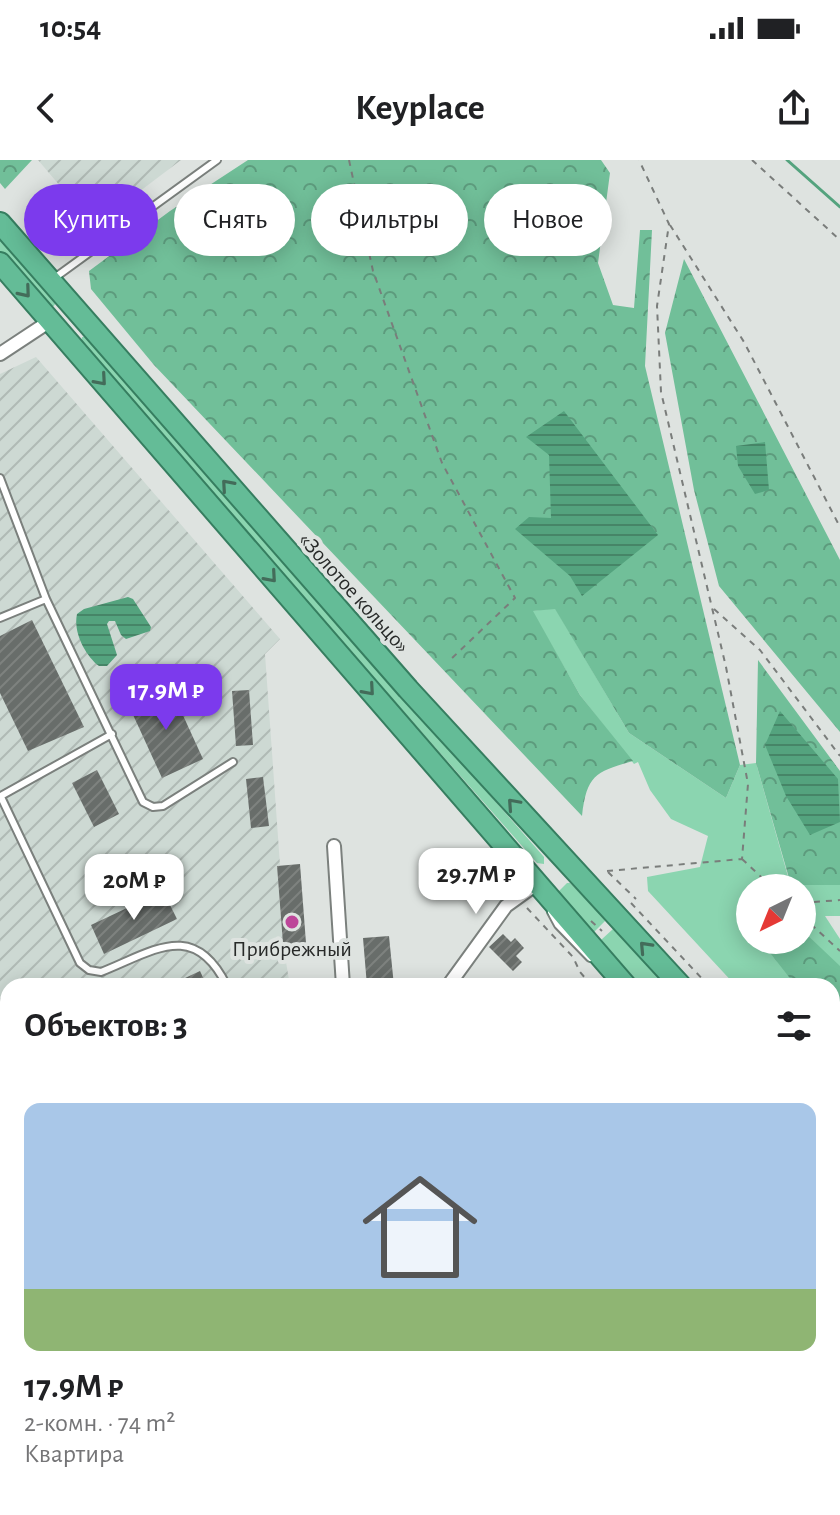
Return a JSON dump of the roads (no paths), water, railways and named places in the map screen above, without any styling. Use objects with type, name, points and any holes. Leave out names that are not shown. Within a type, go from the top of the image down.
[{"type":"highway","name":"«Золотое кольцо»","points":[[0,223],[245,505],[565,862],[674,978]]},
{"type":"highway","points":[[0,263],[619,978]]},
{"type":"highway","points":[[50,321],[71,304]]},
{"type":"highway","points":[[538,883],[565,862]]},
{"type":"street","points":[[0,354],[50,321]]},
{"type":"street","points":[[334,846],[342,978]]},
{"type":"street","points":[[454,978],[506,906],[538,883]]},
{"type":"lane","points":[[50,281],[217,160]]},
{"type":"lane","points":[[0,478],[46,599],[143,802],[153,807],[163,806],[233,762]]},
{"type":"lane","points":[[0,618],[46,599]]},
{"type":"lane","points":[[112,734],[0,796],[80,963],[89,970],[101,972],[174,943],[192,946],[207,956],[222,978]]},
{"type":"waterway","points":[[787,160],[840,207]]},
{"type":"place","name":"Прибрежный","points":[[292,922]]}]
